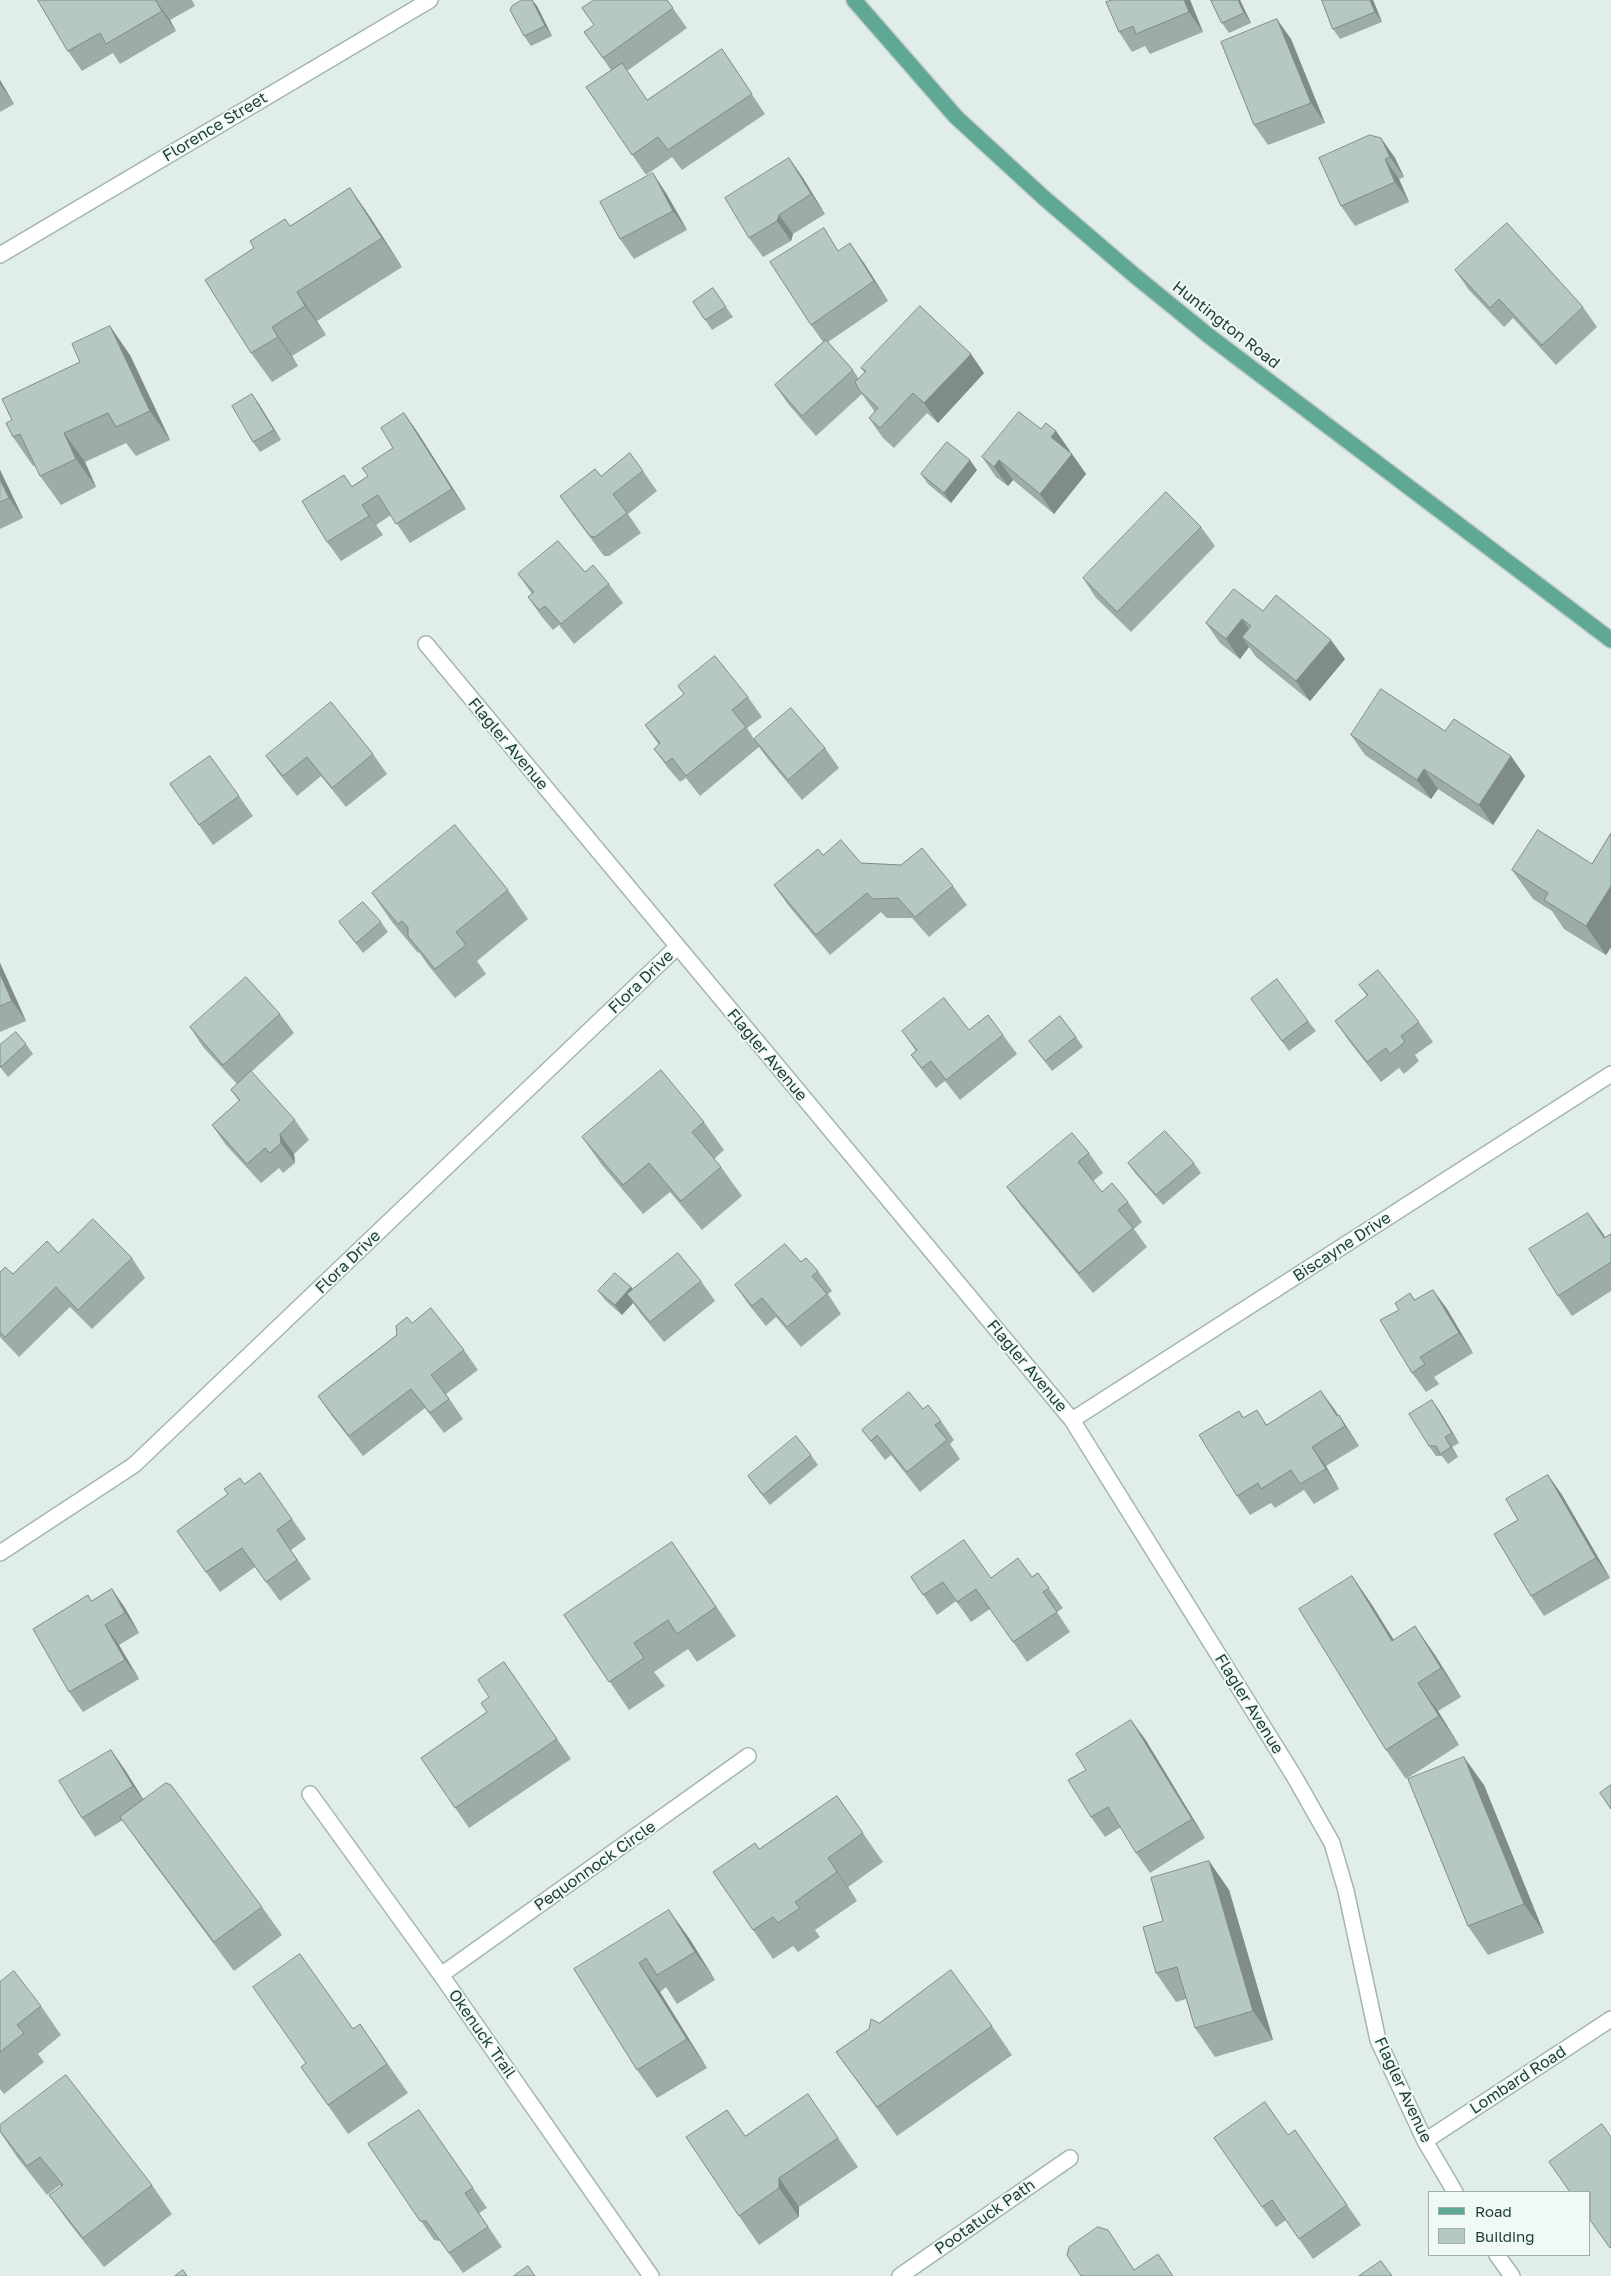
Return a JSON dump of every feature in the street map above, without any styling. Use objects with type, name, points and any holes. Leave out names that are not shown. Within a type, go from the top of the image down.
[{"type":"main road","name":"Huntington Road","points":[[854,0],[956,117],[1043,198],[1134,275],[1209,336],[1611,640]]},
{"type":"street","name":"Florence Street","points":[[0,255],[430,0]]},
{"type":"street","name":"Flagler Avenue","points":[[426,644],[1072,1420],[1294,1776],[1332,1844],[1346,1891],[1378,2040],[1425,2141],[1454,2191]]},
{"type":"street","name":"Flora Drive","points":[[0,1553],[134,1465],[677,947]]},
{"type":"street","name":"Biscayne Drive","points":[[1072,1420],[1611,1074]]},
{"type":"street","name":"Pequonnock Circle","points":[[441,1975],[748,1756]]},
{"type":"street","name":"Okenuck Trail","points":[[310,1794],[441,1975],[651,2276]]},
{"type":"street","name":"Lombard Road","points":[[1425,2141],[1611,2019]]},
{"type":"street","name":"Pootatuck Path","points":[[900,2276],[1070,2158]]},
{"type":"street","points":[[1498,2256],[1512,2276]]},
{"type":"building","points":[[38,0],[157,0],[162,11],[106,44],[100,33],[68,51]]},
{"type":"building","points":[[522,0],[532,0],[545,26],[524,36],[510,10],[512,6]]},
{"type":"building","points":[[594,0],[667,0],[673,8],[603,58],[584,32],[594,25],[582,8]]},
{"type":"building","points":[[1113,0],[1184,0],[1189,12],[1136,34],[1133,26],[1119,32],[1106,2]]},
{"type":"building","points":[[1211,0],[1238,0],[1244,13],[1222,23]]},
{"type":"building","points":[[1322,0],[1370,0],[1375,12],[1333,29]]},
{"type":"building","points":[[1277,19],[1311,103],[1254,125],[1221,42]]},
{"type":"building","points":[[722,49],[752,94],[668,150],[658,137],[632,155],[586,87],[622,63],[647,100]]},
{"type":"building","points":[[1370,135],[1381,138],[1390,157],[1385,159],[1395,182],[1341,206],[1319,158]]},
{"type":"building","points":[[789,158],[811,194],[779,215],[777,221],[749,238],[725,198]]},
{"type":"building","points":[[653,173],[673,211],[620,239],[600,202]]},
{"type":"building","points":[[350,188],[382,238],[297,292],[305,306],[272,327],[278,337],[251,353],[205,280],[254,248],[250,241],[285,219],[290,226]]},
{"type":"building","points":[[1507,223],[1583,307],[1542,345],[1499,299],[1490,308],[1455,270]]},
{"type":"building","points":[[824,228],[838,251],[850,243],[874,281],[811,325],[770,262]]},
{"type":"building","points":[[713,288],[726,307],[705,320],[693,302]]},
{"type":"building","points":[[920,306],[971,354],[924,403],[913,393],[880,428],[869,418],[878,408],[859,390],[855,382],[866,371],[861,368]]},
{"type":"building","points":[[110,326],[150,411],[116,427],[108,413],[64,433],[76,459],[40,476],[20,434],[13,437],[6,423],[12,420],[2,399],[80,362],[72,344]]},
{"type":"building","points":[[826,340],[853,370],[802,416],[775,385]]},
{"type":"building","points":[[252,394],[274,430],[253,442],[232,406]]},
{"type":"building","points":[[1019,412],[1041,429],[1046,423],[1056,431],[1051,437],[1072,454],[1040,494],[999,460],[994,467],[982,457]]},
{"type":"building","points":[[404,413],[452,489],[396,524],[378,495],[362,505],[369,516],[327,542],[302,501],[344,475],[352,487],[368,476],[362,468],[393,448],[381,428]]},
{"type":"building","points":[[947,442],[970,460],[944,493],[921,474]]},
{"type":"building","points":[[630,453],[643,471],[613,494],[627,513],[595,537],[590,536],[560,496],[595,469],[601,476]]},
{"type":"building","points":[[0,479],[9,498],[0,502]]},
{"type":"building","points":[[1166,492],[1201,527],[1117,612],[1083,578]]},
{"type":"building","points":[[558,541],[585,572],[593,565],[609,584],[561,624],[545,606],[539,610],[528,597],[534,592],[518,574]]},
{"type":"building","points":[[1234,589],[1263,611],[1276,595],[1331,640],[1296,681],[1242,637],[1251,626],[1242,619],[1226,639],[1206,623]]},
{"type":"building","points":[[715,656],[748,697],[732,710],[746,727],[686,776],[672,758],[666,763],[654,749],[660,743],[645,725],[684,694],[678,686]]},
{"type":"building","points":[[1381,689],[1445,731],[1454,719],[1511,756],[1479,805],[1424,769],[1417,780],[1351,735]]},
{"type":"building","points":[[331,702],[373,754],[332,788],[307,757],[283,776],[266,756]]},
{"type":"building","points":[[791,708],[825,748],[788,780],[754,739]]},
{"type":"building","points":[[210,756],[239,796],[199,825],[170,784]]},
{"type":"building","points":[[455,825],[508,890],[456,932],[466,945],[435,969],[408,936],[408,927],[402,921],[398,924],[372,893]]},
{"type":"building","points":[[1538,830],[1592,864],[1611,833],[1611,886],[1586,926],[1544,900],[1548,893],[1512,870]]},
{"type":"building","points":[[841,840],[861,863],[901,865],[922,848],[953,886],[915,917],[898,898],[873,899],[867,893],[816,935],[774,885],[818,849],[823,855]]},
{"type":"building","points":[[363,902],[381,922],[356,943],[339,922]]},
{"type":"building","points":[[1378,970],[1419,1022],[1401,1036],[1405,1042],[1390,1054],[1386,1048],[1367,1062],[1335,1021],[1368,995],[1359,985]]},
{"type":"building","points":[[0,974],[12,1001],[0,1006]]},
{"type":"building","points":[[246,977],[280,1014],[223,1065],[190,1027]]},
{"type":"building","points":[[1277,979],[1308,1021],[1282,1041],[1251,999]]},
{"type":"building","points":[[944,998],[969,1030],[988,1015],[1003,1035],[946,1080],[931,1061],[922,1068],[911,1055],[917,1050],[902,1031]]},
{"type":"building","points":[[1060,1016],[1076,1037],[1045,1061],[1029,1041]]},
{"type":"building","points":[[16,1032],[26,1044],[1,1067],[0,1045]]},
{"type":"building","points":[[661,1070],[704,1122],[692,1132],[721,1167],[681,1201],[649,1163],[623,1185],[582,1137]]},
{"type":"building","points":[[251,1071],[295,1120],[280,1134],[281,1143],[270,1153],[265,1148],[247,1164],[212,1125],[240,1100],[231,1090]]},
{"type":"building","points":[[1165,1131],[1194,1163],[1156,1195],[1128,1163]]},
{"type":"building","points":[[1072,1133],[1089,1153],[1078,1162],[1102,1192],[1112,1183],[1128,1202],[1118,1210],[1133,1228],[1079,1273],[1007,1187]]},
{"type":"building","points":[[1588,1213],[1604,1238],[1611,1234],[1611,1262],[1558,1296],[1529,1249]]},
{"type":"building","points":[[93,1219],[132,1258],[78,1310],[56,1287],[5,1337],[0,1332],[0,1272],[5,1267],[13,1274],[47,1241],[58,1253]]},
{"type":"building","points":[[785,1244],[801,1262],[806,1258],[818,1271],[812,1276],[827,1294],[787,1327],[762,1298],[752,1306],[735,1285]]},
{"type":"building","points":[[678,1253],[701,1281],[650,1322],[627,1294]]},
{"type":"building","points":[[615,1273],[631,1287],[615,1305],[598,1291]]},
{"type":"building","points":[[1433,1290],[1459,1333],[1420,1357],[1425,1364],[1412,1373],[1380,1320],[1399,1310],[1395,1303],[1410,1293],[1414,1300]]},
{"type":"building","points":[[431,1308],[464,1350],[431,1375],[449,1399],[430,1413],[411,1389],[349,1436],[318,1396],[397,1335],[396,1326],[407,1317],[412,1323]]},
{"type":"building","points":[[1321,1391],[1345,1426],[1312,1447],[1326,1469],[1300,1484],[1291,1470],[1261,1489],[1258,1483],[1237,1496],[1199,1435],[1239,1411],[1243,1418],[1257,1410],[1266,1425]]},
{"type":"building","points":[[909,1392],[923,1409],[928,1405],[941,1421],[935,1425],[947,1440],[907,1472],[877,1435],[871,1441],[862,1430]]},
{"type":"building","points":[[1432,1400],[1452,1433],[1445,1437],[1451,1447],[1440,1454],[1436,1446],[1429,1446],[1409,1414]]},
{"type":"building","points":[[796,1436],[811,1455],[763,1495],[748,1476]]},
{"type":"building","points":[[260,1473],[292,1519],[277,1530],[297,1560],[266,1582],[242,1548],[206,1572],[177,1531],[228,1494],[224,1489],[240,1478],[244,1484]]},
{"type":"building","points":[[1548,1475],[1596,1558],[1531,1596],[1494,1534],[1518,1520],[1506,1499]]},
{"type":"building","points":[[964,1540],[991,1578],[1018,1558],[1032,1577],[1038,1573],[1049,1588],[1043,1592],[1057,1612],[1013,1642],[976,1589],[957,1602],[943,1582],[923,1595],[911,1577]]},
{"type":"building","points":[[672,1542],[716,1607],[677,1634],[668,1620],[634,1643],[644,1658],[609,1682],[564,1615]]},
{"type":"building","points":[[1352,1576],[1392,1641],[1415,1626],[1441,1668],[1418,1683],[1439,1716],[1386,1750],[1299,1609]]},
{"type":"building","points":[[112,1589],[125,1613],[105,1625],[125,1660],[69,1692],[33,1629],[88,1595],[91,1601]]},
{"type":"building","points":[[504,1662],[557,1739],[455,1808],[421,1758],[487,1712],[481,1703],[489,1697],[478,1680]]},
{"type":"building","points":[[1131,1720],[1192,1819],[1136,1853],[1108,1807],[1091,1817],[1068,1780],[1086,1770],[1076,1754]]},
{"type":"building","points":[[111,1750],[133,1786],[82,1818],[59,1781]]},
{"type":"building","points":[[1464,1757],[1524,1904],[1468,1926],[1408,1779]]},
{"type":"building","points":[[166,1783],[171,1785],[262,1907],[214,1942],[120,1817]]},
{"type":"building","points":[[1611,1785],[1611,1809],[1600,1793]]},
{"type":"building","points":[[837,1796],[863,1833],[828,1858],[837,1872],[795,1902],[800,1908],[778,1923],[773,1917],[753,1930],[713,1872],[755,1843],[759,1849]]},
{"type":"building","points":[[1209,1861],[1253,2011],[1195,2028],[1177,1967],[1156,1973],[1143,1927],[1163,1921],[1151,1878]]},
{"type":"building","points":[[669,1910],[695,1952],[657,1975],[646,1958],[639,1963],[687,2039],[637,2070],[574,1969]]},
{"type":"building","points":[[300,1954],[353,2029],[360,2024],[387,2064],[328,2105],[301,2067],[306,2063],[253,1987]]},
{"type":"building","points":[[951,1970],[992,2026],[877,2107],[836,2052],[869,2029],[871,2019],[879,2023]]},
{"type":"building","points":[[14,1971],[41,2006],[17,2025],[24,2033],[0,2052],[0,1982]]},
{"type":"building","points":[[66,2075],[152,2185],[83,2238],[49,2195],[63,2185],[40,2157],[27,2166],[0,2131],[0,2125]]},
{"type":"building","points":[[808,2094],[838,2138],[779,2178],[779,2188],[739,2216],[686,2137],[727,2110],[745,2136]]},
{"type":"building","points":[[1265,2102],[1288,2135],[1295,2130],[1347,2205],[1299,2239],[1272,2200],[1262,2207],[1214,2138]]},
{"type":"building","points":[[419,2110],[473,2188],[465,2193],[488,2227],[449,2253],[426,2221],[420,2221],[368,2144]]},
{"type":"building","points":[[1602,2124],[1611,2137],[1610,2248],[1591,2221],[1591,2191],[1569,2191],[1549,2162]]},
{"type":"building","points":[[1098,2227],[1108,2230],[1134,2270],[1158,2254],[1173,2276],[1081,2276],[1067,2255],[1069,2247]]},
{"type":"building","points":[[1381,2261],[1392,2276],[1359,2276]]},
{"type":"building","points":[[528,2266],[535,2276],[514,2276]]},
{"type":"building","points":[[183,2270],[187,2276],[175,2276]]}]
